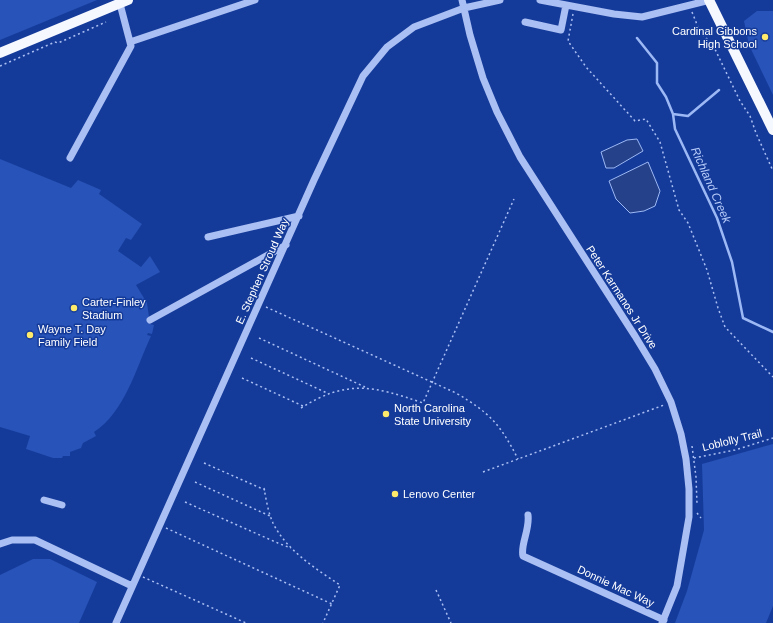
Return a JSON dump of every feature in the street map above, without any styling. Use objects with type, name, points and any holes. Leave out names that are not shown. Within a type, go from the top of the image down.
[{"type":"main road","points":[[709,0],[773,130]]},
{"type":"main road","points":[[0,53],[123,1]]},
{"type":"street","points":[[130,42],[255,0]]},
{"type":"street","name":"Peter Karmanos Jr Drive","points":[[462,0],[470,35],[483,78],[497,112],[520,157],[656,369],[671,402],[681,434],[686,459],[689,489],[689,518],[677,586],[663,622]]},
{"type":"street","name":"E. Stephen Stroud Way","points":[[116,623],[363,76],[387,47],[414,28],[464,8],[500,0]]},
{"type":"street","points":[[540,0],[642,17],[709,0]]},
{"type":"street","points":[[70,158],[131,46],[123,1]]},
{"type":"street","points":[[525,22],[561,30],[566,5]]},
{"type":"street","points":[[208,237],[299,216]]},
{"type":"street","points":[[150,320],[286,245]]},
{"type":"street","points":[[44,500],[62,505]]},
{"type":"street","name":"Donnie Mac Way","points":[[528,515],[529,525],[522,551],[523,556],[559,571],[663,622]]},
{"type":"street","points":[[0,544],[12,540],[35,540],[132,586]]},
{"type":"path","points":[[695,20],[700,32],[713,44],[724,65],[740,101],[750,116],[773,171]]},
{"type":"path","points":[[0,66],[106,22]]},
{"type":"path","points":[[572,22],[568,41],[586,67],[635,121],[646,119],[653,127],[668,164],[679,210],[688,223],[707,270],[725,327],[773,377]]},
{"type":"path","points":[[259,338],[366,388],[402,396],[423,403],[514,199]]},
{"type":"path","points":[[266,307],[456,393],[491,416],[502,430],[518,459]]},
{"type":"path","points":[[251,358],[327,393]]},
{"type":"path","points":[[242,378],[303,406]]},
{"type":"path","points":[[301,408],[327,393],[344,388],[366,388]]},
{"type":"path","points":[[482,472],[664,405]]},
{"type":"path","name":"Loblolly Trail","points":[[694,458],[735,450],[773,438]]},
{"type":"path","points":[[204,463],[265,489],[270,516],[283,539],[291,548],[340,585],[323,623]]},
{"type":"path","points":[[194,482],[270,516]]},
{"type":"path","points":[[186,502],[291,548]]},
{"type":"path","points":[[166,528],[332,604]]},
{"type":"path","points":[[144,577],[246,623]]},
{"type":"path","points":[[436,590],[451,623]]},
{"type":"shaded area","points":[[0,0],[97,0],[0,40]]},
{"type":"shaded area","points":[[757,11],[773,11],[773,95],[749,45],[744,21]]},
{"type":"shaded area","points":[[637,139],[643,151],[614,168],[606,168],[601,152],[627,140]]},
{"type":"shaded area","name":"Carter-Finley Stadium","points":[[0,159],[71,188],[78,180],[101,190],[99,194],[142,224],[131,240],[126,238],[118,251],[141,267],[150,256],[160,272],[136,285],[147,303],[150,324],[154,325],[152,334],[148,333],[147,335],[151,336],[135,375],[122,401],[105,423],[94,432],[96,436],[83,443],[81,448],[70,452],[70,456],[63,456],[62,458],[53,458],[26,449],[30,436],[0,427]]},
{"type":"shaded area","points":[[648,162],[660,191],[655,206],[644,211],[630,213],[616,199],[609,181]]},
{"type":"shaded area","points":[[773,444],[773,606],[766,623],[675,623],[687,591],[704,530],[702,464]]},
{"type":"shaded area","points":[[33,559],[50,559],[97,582],[79,623],[0,623],[0,575]]},
{"type":"waterway","name":"Richland Creek","points":[[637,38],[657,63],[657,83],[666,97],[673,114],[675,129],[717,218],[732,262],[743,318],[773,332]]},
{"type":"waterway","points":[[673,114],[688,116],[719,90]]},
{"type":"place","name":"Cardinal Gibbons High School","points":[[765,37]]},
{"type":"place","name":"Carter-Finley Stadium","points":[[74,308]]},
{"type":"place","name":"Wayne T. Day Family Field","points":[[30,335]]},
{"type":"place","name":"North Carolina State University","points":[[386,414]]},
{"type":"place","name":"Lenovo Center","points":[[395,494]]}]
